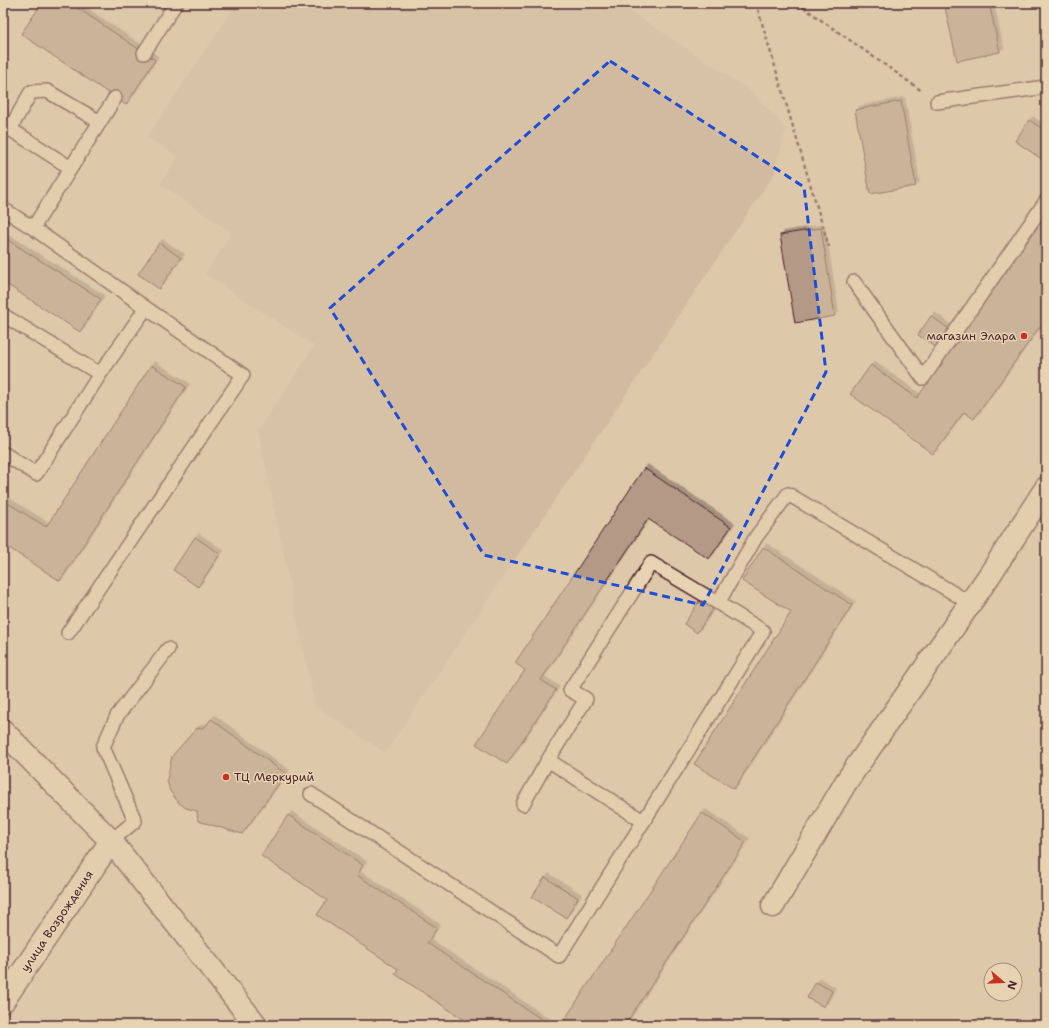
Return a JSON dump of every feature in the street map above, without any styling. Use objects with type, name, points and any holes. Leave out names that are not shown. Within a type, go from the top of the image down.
[{"type":"street","points":[[773,906],[846,782],[970,603],[1046,488]]},
{"type":"street","points":[[3,731],[111,841],[256,1025]]},
{"type":"street","name":"улица Возрождения","points":[[3,1001],[111,841]]},
{"type":"lane","points":[[144,53],[176,3]]},
{"type":"lane","points":[[937,102],[1046,87]]},
{"type":"lane","points":[[71,168],[10,129],[31,92],[47,91],[100,122]]},
{"type":"lane","points":[[33,228],[116,98]]},
{"type":"lane","points":[[854,282],[923,378],[1046,201]]},
{"type":"lane","points":[[3,209],[33,228],[243,375],[68,633]]},
{"type":"lane","points":[[3,453],[36,474],[100,374],[146,308]]},
{"type":"lane","points":[[3,315],[100,374]]},
{"type":"lane","points":[[718,603],[756,537],[788,494],[970,603]]},
{"type":"lane","points":[[311,794],[560,956],[763,631],[651,563],[570,690],[586,699],[548,760],[523,804]]},
{"type":"lane","points":[[111,841],[135,821],[104,747],[117,716],[168,649]]},
{"type":"lane","points":[[548,760],[643,821]]},
{"type":"path","points":[[756,3],[829,247]]},
{"type":"path","points":[[797,3],[937,102]]},
{"type":"highlighted area","points":[[610,61],[804,187],[826,372],[703,605],[484,555],[330,308]]},
{"type":"shaded area","points":[[237,3],[618,3],[751,91],[786,129],[774,174],[385,753],[315,706],[258,431],[314,346],[205,274],[232,233],[160,184],[178,157],[147,137]]},
{"type":"building","points":[[42,3],[70,3],[155,60],[126,105],[21,34]]},
{"type":"building","points":[[944,3],[989,3],[1000,52],[957,61]]},
{"type":"building","points":[[901,101],[916,186],[870,194],[855,110]]},
{"type":"building","points":[[1029,120],[1046,131],[1046,162],[1015,141]]},
{"type":"building","points":[[1046,215],[1046,318],[974,419],[964,412],[933,454],[850,394],[871,365],[917,398]]},
{"type":"building","points":[[821,228],[835,316],[795,323],[780,235]]},
{"type":"building","points":[[3,237],[101,299],[80,332],[3,282]]},
{"type":"building","points":[[159,243],[181,258],[159,289],[138,274]]},
{"type":"building","points":[[931,316],[950,330],[937,348],[918,335]]},
{"type":"building","points":[[151,365],[186,387],[60,581],[3,544],[3,500],[46,527]]},
{"type":"building","points":[[644,468],[731,527],[709,559],[648,519],[541,680],[556,690],[507,764],[476,744],[525,670],[515,663]]},
{"type":"building","points":[[195,537],[220,554],[198,587],[173,570]]},
{"type":"building","points":[[763,547],[852,605],[734,789],[694,764],[791,612],[742,581]]},
{"type":"building","points":[[700,600],[713,609],[697,633],[684,624]]},
{"type":"building","name":"ТЦ Меркурий","points":[[211,719],[286,774],[242,834],[198,821],[197,811],[186,808],[179,803],[170,791],[167,780],[172,756],[196,729],[205,727]]},
{"type":"building","points":[[702,813],[746,842],[625,1025],[561,1025]]},
{"type":"building","points":[[288,815],[363,865],[357,875],[437,928],[427,943],[550,1025],[472,1025],[395,974],[398,969],[317,915],[327,900],[261,856]]},
{"type":"building","points":[[545,877],[578,898],[566,918],[532,897]]},
{"type":"building","points":[[816,982],[832,991],[824,1007],[807,998]]},
{"type":"place","name":"магазин Элара","points":[[1024,336]]},
{"type":"place","name":"ТЦ Меркурий","points":[[226,777]]}]
